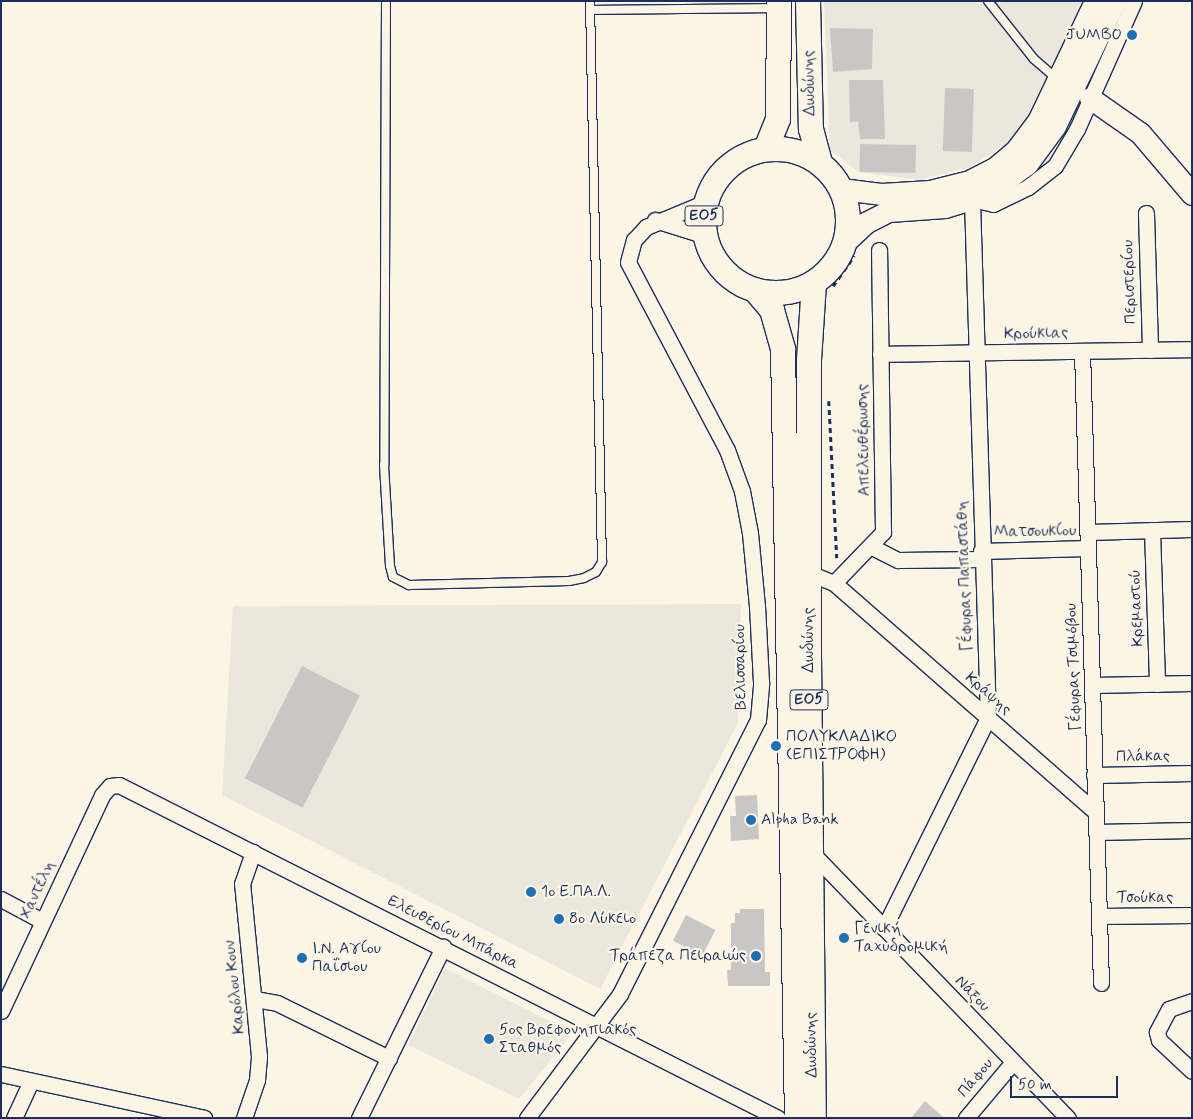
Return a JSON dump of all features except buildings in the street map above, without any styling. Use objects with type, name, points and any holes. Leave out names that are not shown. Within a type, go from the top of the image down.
[{"type":"main road","name":"Δωδώνης","points":[[795,1117],[809,851],[809,360],[822,286],[834,266],[852,245],[849,212],[841,189],[820,163],[811,129],[808,1]]},
{"type":"main road","points":[[841,189],[881,194],[923,192],[949,188],[981,176],[1008,158],[1026,139],[1096,1]]},
{"type":"main road","points":[[852,245],[865,223],[889,212],[945,207],[972,199],[1011,177],[1044,144],[1114,1]]},
{"type":"main road","name":"Δωδώνης","points":[[766,149],[778,119],[779,5]]},
{"type":"main road","points":[[1090,98],[1140,133],[1192,194]]},
{"type":"main road","name":"Δωδώνης","points":[[820,163],[795,151],[766,149],[746,155],[728,166],[719,177],[706,202],[706,236],[721,268],[743,286],[756,291],[785,293],[822,286]]},
{"type":"main road","name":"Δωδώνης","points":[[756,291],[774,314],[783,350],[795,1117]]},
{"type":"street","points":[[972,199],[993,204],[1047,174],[1069,145],[1134,1]]},
{"type":"street","name":"Γέφυρας Παπαστάθη","points":[[884,928],[988,718],[972,199]]},
{"type":"street","name":"Βελισσαρίου","points":[[527,1118],[598,1026],[620,994],[754,734],[760,710],[757,606],[750,533],[742,491],[727,450],[628,262],[634,240],[655,220],[706,202]]},
{"type":"street","name":"Περιστερίου","points":[[1146,214],[1150,350]]},
{"type":"street","points":[[655,220],[706,236]]},
{"type":"street","name":"Απελευθέρωσης","points":[[834,583],[872,546],[883,529],[879,250]]},
{"type":"street","name":"Κρούκιας","points":[[880,354],[1192,349]]},
{"type":"street","name":"Γέφυρας Τσιμόβου","points":[[1082,350],[1101,983]]},
{"type":"street","name":"Ματσουκίου","points":[[1088,532],[1192,529]]},
{"type":"street","name":"Κρεμαστού","points":[[1152,530],[1157,684]]},
{"type":"street","name":"Ματσουκίου","points":[[872,546],[898,560],[1088,548]]},
{"type":"street","points":[[809,573],[834,583]]},
{"type":"street","name":"Κράψης","points":[[834,583],[1096,812]]},
{"type":"street","points":[[1092,686],[1192,683]]},
{"type":"street","name":"Πλάκας","points":[[1094,775],[1192,773]]},
{"type":"street","name":"Ελευθερίου Μπάρκα","points":[[110,786],[122,786],[598,1026],[795,1117]]},
{"type":"street","name":"Χαντέλη","points":[[1,1011],[102,795],[110,786]]},
{"type":"street","points":[[1096,832],[1192,830]]},
{"type":"street","name":"Νάξου","points":[[809,851],[1068,1118]]},
{"type":"street","name":"Καρόλου Κουν","points":[[244,1118],[259,1072],[255,999],[242,884],[253,852]]},
{"type":"street","points":[[1,899],[42,921]]},
{"type":"street","name":"Τσούκας","points":[[1099,916],[1192,915]]},
{"type":"street","points":[[359,1118],[443,947]]},
{"type":"street","points":[[255,999],[277,1003],[389,1058]]},
{"type":"street","points":[[1192,1001],[1169,1009],[1157,1032],[1159,1040],[1192,1071]]},
{"type":"street","name":"Πάφου","points":[[966,1118],[1013,1062]]},
{"type":"street","points":[[1,1074],[204,1118]]},
{"type":"street","points":[[14,1118],[31,1081]]},
{"type":"lane","points":[[386,1],[384,465],[390,566],[393,577],[409,585],[568,581],[584,578],[596,572],[602,562],[590,1]]},
{"type":"lane","points":[[988,1],[1034,59],[1057,80]]},
{"type":"lane","points":[[590,10],[779,5]]},
{"type":"path","points":[[822,286],[852,245]]},
{"type":"path","points":[[829,393],[838,567]]},
{"type":"shaded area","points":[[824,1],[1088,1],[1045,94],[1011,141],[968,168],[918,180],[858,172],[830,150]]},
{"type":"shaded area","name":"1ο Ε.ΠΑ.Λ.","points":[[741,604],[738,723],[600,989],[222,795],[233,606]]},
{"type":"shaded area","name":"5ος Βρεφονηπιακός Σταθμός","points":[[445,968],[573,1033],[519,1099],[408,1045]]},
{"type":"place","name":"JUMBO","points":[[1132,35]]},
{"type":"place","name":"ΠΟΛΥΚΛΑΔΙΚΟ (ΕΠΙΣΤΡΟΦΗ)","points":[[776,746]]},
{"type":"place","name":"Alpha Bank","points":[[751,820]]},
{"type":"place","name":"1ο Ε.ΠΑ.Λ.","points":[[531,892]]},
{"type":"place","name":"8ο Λύκειο","points":[[559,919]]},
{"type":"place","name":"Γενική Ταχυδρομική","points":[[844,938]]},
{"type":"place","name":"Τράπεζα Πειραιώς","points":[[756,956]]},
{"type":"place","name":"Ι.Ν. Αγίου Παΐσιου","points":[[302,958]]},
{"type":"place","name":"5ος Βρεφονηπιακός Σταθμός","points":[[489,1039]]}]
